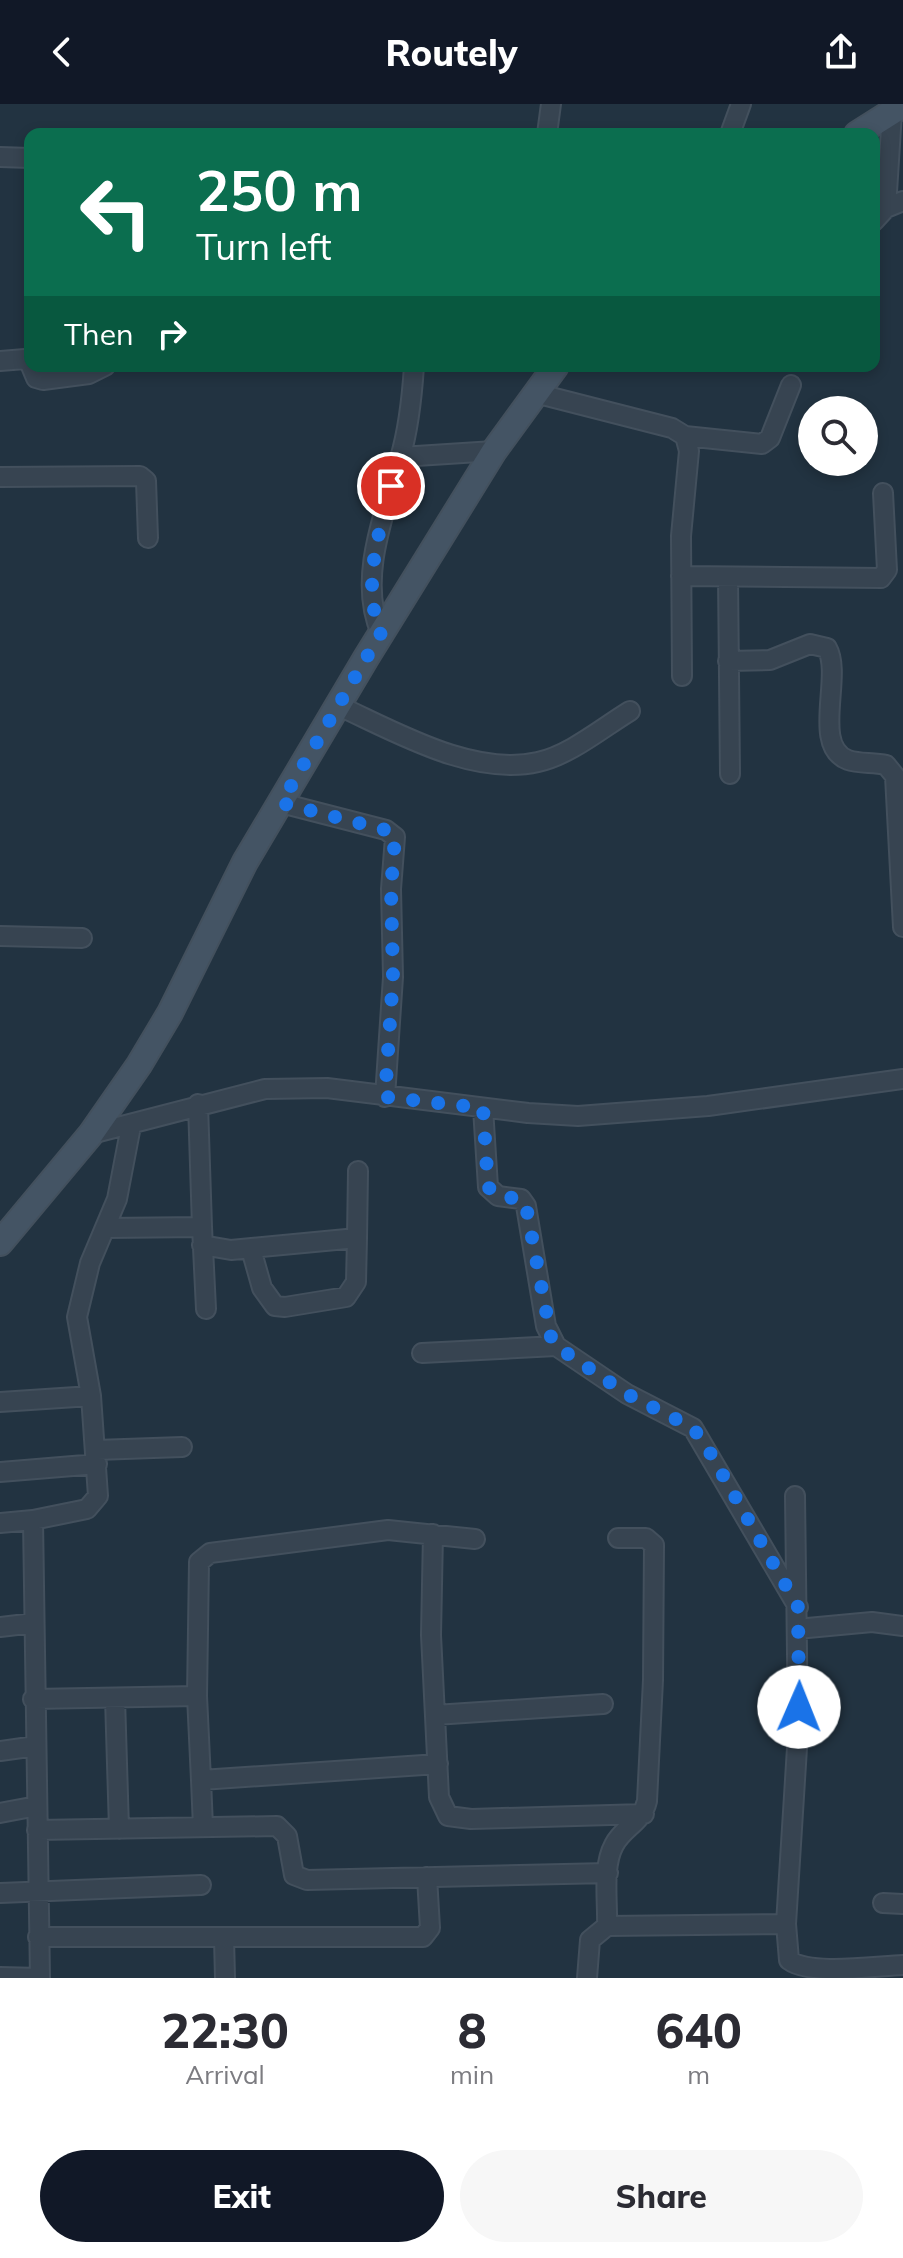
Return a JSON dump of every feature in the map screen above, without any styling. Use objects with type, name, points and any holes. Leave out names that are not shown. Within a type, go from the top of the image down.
[{"type":"street","points":[[548,128],[551,104]]},
{"type":"street","points":[[732,128],[741,104]]},
{"type":"street","points":[[866,128],[898,108]]},
{"type":"street","points":[[888,210],[898,108]]},
{"type":"street","points":[[0,157],[24,158]]},
{"type":"street","points":[[0,361],[24,359]]},
{"type":"street","points":[[33,372],[36,378],[43,380],[93,372]]},
{"type":"street","points":[[381,633],[371,597],[377,542],[401,457],[413,372]]},
{"type":"street","points":[[0,1243],[91,1134],[170,1013],[245,862],[381,633],[494,451],[551,372]]},
{"type":"street","points":[[535,393],[672,428],[685,436],[762,444],[770,438],[791,385]]},
{"type":"street","points":[[682,676],[681,576],[689,451],[685,436]]},
{"type":"street","points":[[401,457],[494,451]]},
{"type":"street","points":[[0,477],[140,476],[146,481],[148,538]]},
{"type":"street","points":[[681,576],[881,578],[887,570],[883,493]]},
{"type":"street","points":[[728,577],[730,774]]},
{"type":"street","points":[[728,661],[770,660],[810,644],[827,648],[833,669],[829,729],[836,752],[848,760],[886,765],[895,776],[903,927]]},
{"type":"street","points":[[339,706],[429,748],[479,761],[525,764],[560,754],[630,711]]},
{"type":"street","points":[[281,803],[386,830],[395,837],[391,889],[392,993],[385,1097]]},
{"type":"street","points":[[0,936],[82,938]]},
{"type":"street","points":[[91,1134],[131,1126],[242,1092],[292,1087],[578,1116],[708,1106],[903,1079]]},
{"type":"street","points":[[198,1104],[206,1309]]},
{"type":"street","points":[[483,1108],[488,1187],[498,1196],[521,1199],[526,1206],[546,1326],[556,1346],[627,1394],[693,1428],[798,1607]]},
{"type":"street","points":[[0,1523],[33,1520],[93,1505],[98,1496],[91,1396],[77,1317],[90,1263],[126,1162],[131,1126]]},
{"type":"street","points":[[251,1249],[266,1296],[275,1306],[346,1297],[356,1282],[358,1171]]},
{"type":"street","points":[[105,1228],[202,1236],[251,1249],[357,1238]]},
{"type":"street","points":[[422,1353],[556,1346]]},
{"type":"street","points":[[0,1402],[91,1396]]},
{"type":"street","points":[[0,1472],[182,1447]]},
{"type":"street","points":[[795,1496],[798,1732],[786,1924],[789,1960],[796,1965],[903,1965]]},
{"type":"street","points":[[0,1977],[40,1978],[33,1699],[33,1520]]},
{"type":"street","points":[[203,1827],[197,1696],[202,1556],[348,1533],[388,1530],[475,1539]]},
{"type":"street","points":[[433,1534],[431,1635],[442,1809],[456,1819],[644,1814]]},
{"type":"street","points":[[607,1926],[608,1873],[613,1846],[644,1814],[651,1740],[654,1545],[646,1538],[618,1538]]},
{"type":"street","points":[[797,1629],[872,1622],[903,1626]]},
{"type":"street","points":[[0,1627],[34,1623]]},
{"type":"street","points":[[33,1699],[197,1696]]},
{"type":"street","points":[[115,1698],[119,1829]]},
{"type":"street","points":[[435,1715],[603,1704]]},
{"type":"street","points":[[0,1751],[36,1746]]},
{"type":"street","points":[[201,1780],[438,1764]]},
{"type":"street","points":[[0,1813],[37,1806]]},
{"type":"street","points":[[37,1830],[277,1826],[284,1829],[290,1867],[300,1879],[608,1873]]},
{"type":"street","points":[[38,1937],[423,1937],[430,1928],[427,1877]]},
{"type":"street","points":[[0,1893],[201,1885]]},
{"type":"street","points":[[883,1903],[903,1904]]},
{"type":"street","points":[[587,1978],[590,1940],[607,1926],[786,1924]]},
{"type":"street","points":[[224,1938],[225,1978]]},
{"type":"route","points":[[391,486],[377,542],[371,597],[371,608],[381,633],[281,803],[386,830],[395,837],[397,845],[391,889],[393,977],[385,1097],[483,1108],[488,1187],[498,1196],[524,1201],[546,1326],[551,1337],[556,1346],[627,1394],[693,1428],[708,1449],[798,1607],[799,1707]]}]
